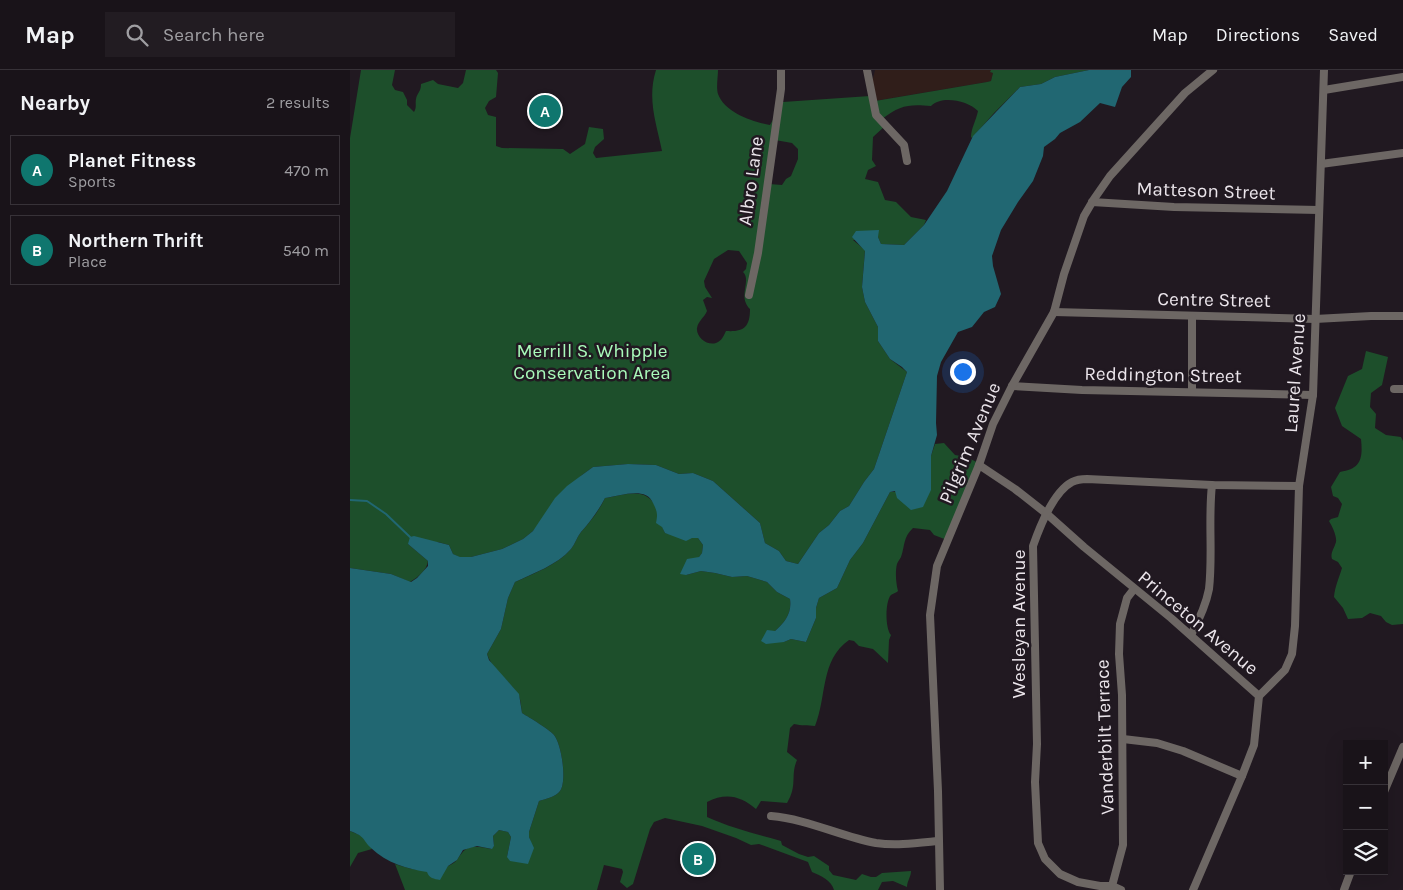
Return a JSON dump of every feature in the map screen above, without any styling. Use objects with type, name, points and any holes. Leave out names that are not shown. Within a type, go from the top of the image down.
[{"type":"street","name":"Albro Lane","points":[[748,296],[759,243],[781,89],[781,70]]},
{"type":"street","points":[[867,70],[876,114],[904,145],[907,162]]},
{"type":"street","name":"Pilgrim Avenue","points":[[940,890],[938,791],[930,624],[933,586],[937,566],[979,465],[993,424],[1054,312],[1064,274],[1084,216],[1110,176],[1185,93],[1213,70]]},
{"type":"street","name":"Laurel Avenue","points":[[1259,696],[1285,670],[1292,654],[1297,588],[1299,486],[1313,395],[1324,70]]},
{"type":"street","points":[[1324,90],[1403,77]]},
{"type":"street","points":[[1321,164],[1403,153]]},
{"type":"street","name":"Matteson Street","points":[[1092,202],[1174,207],[1319,210]]},
{"type":"street","name":"Centre Street","points":[[1054,312],[1315,319],[1403,316]]},
{"type":"street","points":[[1192,317],[1192,392]]},
{"type":"street","name":"Reddington Street","points":[[1012,386],[1073,390],[1313,395]]},
{"type":"street","points":[[1394,389],[1403,389]]},
{"type":"street","name":"Princeton Avenue","points":[[979,465],[1015,489],[1047,514],[1191,635],[1259,696],[1254,745],[1194,890]]},
{"type":"street","name":"Wesleyan Avenue","points":[[1121,890],[1112,886],[1086,883],[1060,874],[1045,859],[1038,842],[1035,782],[1037,744],[1033,546],[1047,514],[1058,494],[1072,481],[1087,478],[1212,485],[1299,486]]},
{"type":"street","points":[[1191,635],[1201,616],[1209,589],[1209,509],[1212,485]]},
{"type":"street","name":"Vanderbilt Terrace","points":[[1112,886],[1123,845],[1120,624],[1127,598],[1134,589]]},
{"type":"street","points":[[1123,739],[1157,743],[1175,748],[1242,776]]},
{"type":"street","points":[[1387,785],[1403,748]]},
{"type":"street","points":[[771,816],[810,823],[877,843],[911,844],[938,841]]},
{"type":"street","points":[[1344,890],[1350,875]]},
{"type":"shaded area","points":[[875,70],[991,70],[993,73],[991,81],[987,82],[874,101],[872,83]]},
{"type":"green space","name":"Merrill S. Whipple Conservation Area","points":[[361,70],[395,70],[392,85],[395,90],[403,92],[407,105],[414,112],[421,84],[433,80],[438,84],[458,88],[463,83],[466,70],[496,70],[498,73],[496,97],[489,101],[485,108],[488,115],[496,117],[496,146],[502,148],[563,149],[570,154],[585,144],[589,127],[603,129],[604,139],[595,147],[593,153],[596,158],[662,151],[652,101],[653,81],[656,70],[718,70],[718,94],[722,101],[740,116],[770,125],[783,102],[870,96],[875,101],[991,81],[993,73],[990,72],[991,70],[1089,70],[1055,77],[1041,84],[1020,87],[972,138],[972,131],[978,111],[974,107],[962,102],[948,100],[931,106],[905,106],[882,119],[885,126],[873,137],[872,160],[876,166],[868,170],[865,179],[878,182],[885,200],[896,202],[911,217],[926,220],[924,225],[904,245],[881,244],[878,237],[853,240],[865,250],[862,287],[865,302],[878,327],[878,341],[890,359],[907,372],[874,469],[849,506],[840,511],[829,525],[819,533],[798,564],[786,561],[779,551],[765,543],[760,523],[713,481],[693,473],[679,474],[656,465],[628,464],[593,467],[582,475],[533,531],[523,539],[502,549],[471,557],[459,557],[453,554],[449,545],[438,542],[408,544],[428,561],[419,576],[410,582],[391,574],[350,568],[350,138]],"holes":[[[775,140],[792,143],[798,149],[798,159],[791,176],[782,185],[769,184]],[[728,250],[739,251],[747,263],[746,269],[743,272],[746,280],[744,294],[746,304],[750,309],[750,315],[749,321],[744,328],[737,331],[726,331],[720,341],[713,344],[706,342],[698,335],[697,331],[699,323],[707,311],[703,300],[707,297],[712,298],[705,287],[704,281],[714,259]]]},
{"type":"green space","points":[[1366,351],[1388,357],[1382,385],[1371,393],[1370,407],[1376,414],[1375,428],[1386,435],[1401,437],[1403,441],[1403,624],[1392,625],[1381,616],[1370,613],[1362,618],[1348,619],[1343,608],[1334,597],[1342,568],[1338,562],[1332,559],[1336,540],[1329,521],[1338,517],[1342,504],[1338,498],[1333,496],[1331,487],[1340,472],[1347,471],[1356,466],[1362,452],[1361,439],[1342,426],[1335,408],[1348,376],[1362,369]]},
{"type":"green space","points":[[944,443],[955,455],[966,457],[979,463],[947,540],[934,535],[930,530],[913,528],[906,538],[896,567],[898,591],[889,598],[887,609],[887,621],[891,635],[888,663],[873,649],[859,646],[854,641],[849,640],[840,648],[829,668],[815,726],[794,724],[790,728],[787,752],[797,760],[792,791],[787,803],[761,801],[756,809],[739,798],[727,796],[707,802],[707,817],[734,828],[781,841],[782,845],[799,854],[808,857],[814,856],[829,866],[829,870],[833,875],[856,880],[862,874],[876,877],[882,873],[911,871],[907,887],[893,881],[882,882],[878,890],[834,890],[828,881],[812,872],[808,862],[759,844],[751,845],[702,826],[665,818],[654,822],[650,829],[633,884],[627,888],[620,882],[622,869],[604,865],[597,890],[405,890],[395,864],[425,871],[440,869],[455,862],[468,848],[491,849],[494,846],[493,836],[499,830],[508,832],[511,837],[507,857],[533,848],[529,832],[539,801],[556,795],[562,786],[561,755],[554,735],[522,713],[518,694],[493,665],[487,654],[501,629],[508,598],[515,582],[545,568],[565,555],[605,498],[628,494],[642,494],[653,502],[665,533],[698,538],[703,545],[702,553],[686,575],[701,571],[732,577],[747,576],[767,582],[777,592],[790,599],[790,609],[787,617],[775,631],[784,642],[791,639],[806,642],[816,618],[819,598],[837,588],[850,560],[863,543],[890,492],[931,490],[931,456],[935,444]]},
{"type":"green space","points":[[350,831],[362,836],[372,849],[358,853],[350,867]]},
{"type":"water","points":[[1089,70],[1131,70],[1131,77],[1122,87],[1115,107],[1100,103],[1080,122],[1060,133],[1044,147],[1043,156],[1033,181],[1001,230],[992,256],[1001,294],[995,307],[984,312],[972,327],[958,332],[941,362],[937,376],[937,435],[931,456],[931,490],[923,507],[911,510],[897,498],[895,491],[890,492],[863,543],[850,560],[837,588],[819,598],[816,618],[806,642],[791,639],[784,642],[766,644],[761,641],[767,630],[775,631],[782,624],[790,609],[790,599],[777,592],[767,582],[747,576],[732,577],[701,571],[686,575],[680,574],[687,559],[699,557],[702,553],[703,545],[698,538],[686,541],[665,533],[662,527],[656,523],[656,510],[650,498],[639,493],[632,493],[605,498],[565,555],[545,568],[515,582],[508,598],[501,629],[487,654],[489,660],[519,694],[522,713],[554,735],[561,755],[562,786],[556,795],[539,801],[529,832],[534,848],[528,864],[510,861],[507,857],[511,837],[508,832],[499,830],[493,836],[494,846],[492,849],[477,846],[463,850],[457,860],[448,866],[440,880],[438,880],[430,877],[427,872],[405,867],[384,858],[371,848],[361,836],[350,831],[350,568],[391,574],[411,582],[428,566],[428,561],[408,544],[410,537],[414,536],[449,545],[453,554],[460,557],[471,557],[502,549],[523,539],[533,531],[555,498],[567,486],[593,467],[628,464],[656,465],[679,474],[693,473],[713,481],[760,523],[765,543],[779,551],[786,561],[798,564],[819,533],[829,525],[840,511],[849,506],[874,469],[907,372],[890,359],[878,341],[878,327],[865,302],[862,287],[865,251],[852,237],[856,231],[879,230],[878,237],[881,244],[904,245],[924,225],[947,191],[973,136],[1020,87],[1041,84],[1055,77]]},
{"type":"waterway","points":[[350,500],[367,501],[386,514],[410,537]]},
{"type":"place","name":"Planet Fitness","points":[[545,111]]},
{"type":"place","name":"Northern Thrift","points":[[698,859]]}]
